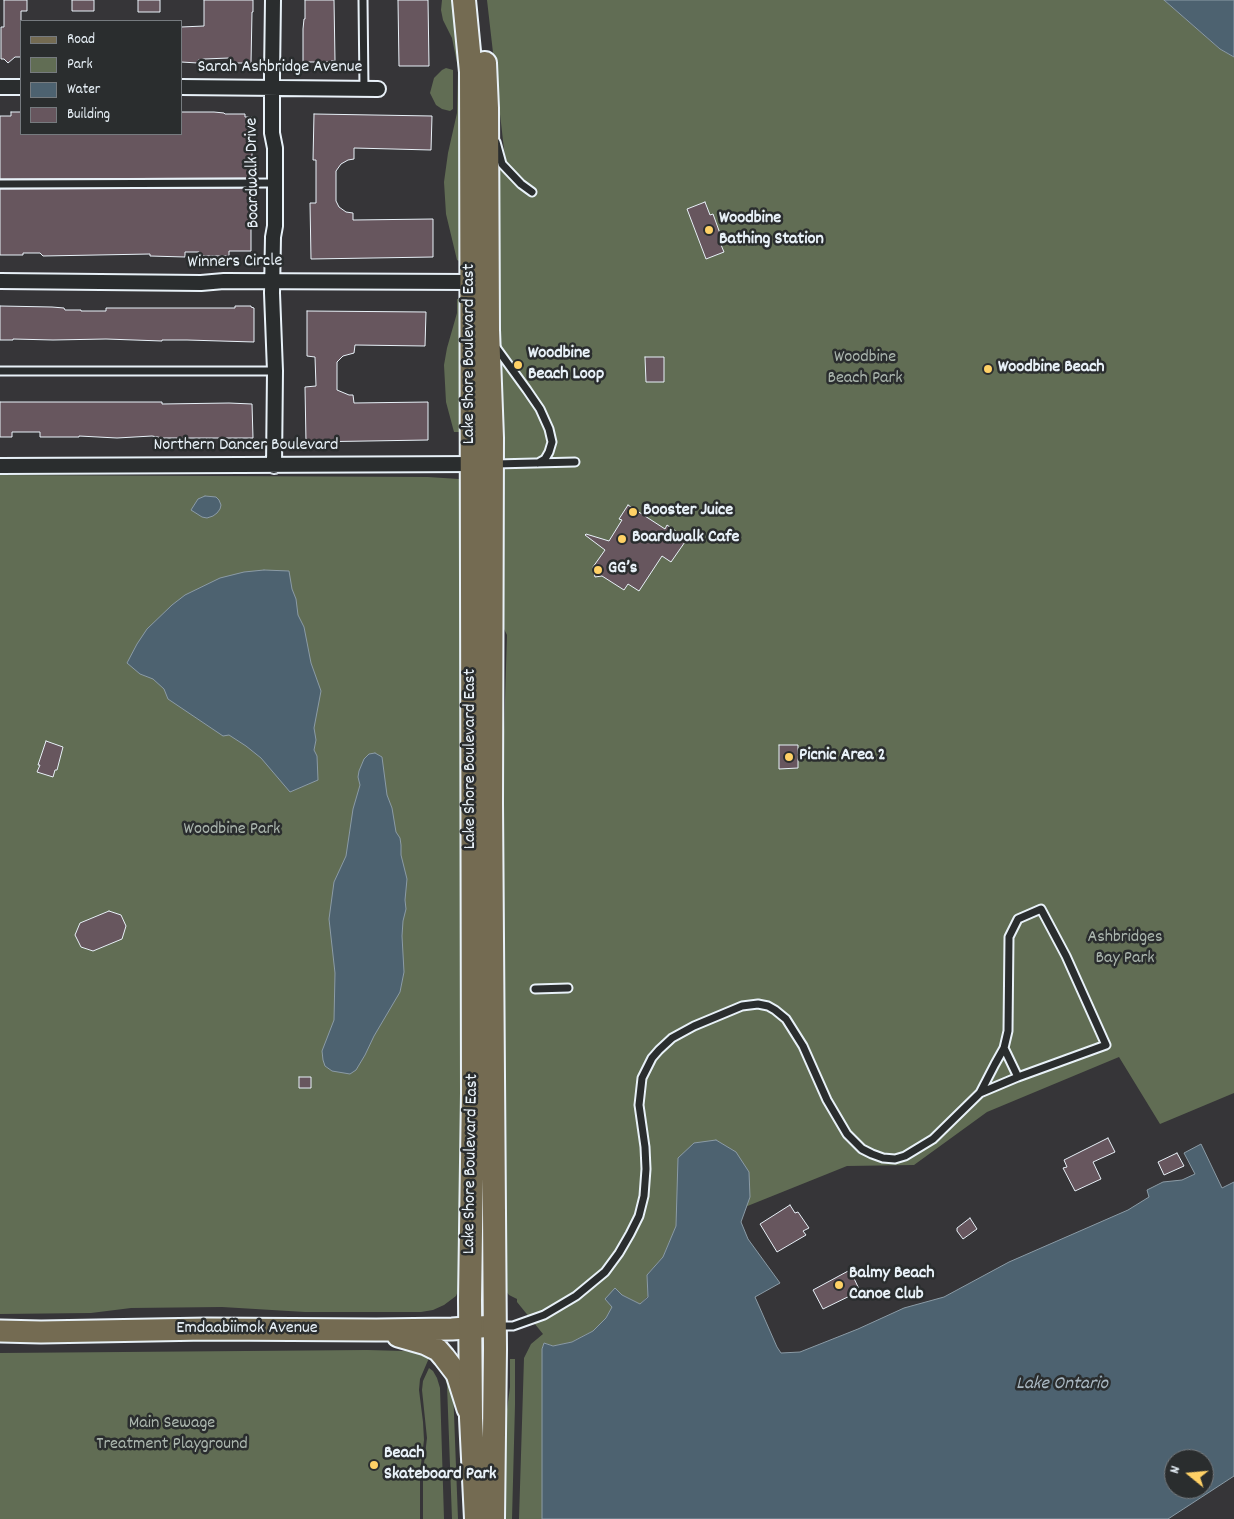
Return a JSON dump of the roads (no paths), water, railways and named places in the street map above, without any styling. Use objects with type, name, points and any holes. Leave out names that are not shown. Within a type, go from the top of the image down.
[{"type":"highway","name":"Lake Shore Boulevard East","points":[[464,0],[471,72],[471,282],[482,464],[491,803],[494,1326],[493,1519]]},
{"type":"highway","name":"Lake Shore Boulevard East","points":[[476,1519],[470,1418],[470,1328],[482,464],[488,330],[487,108],[484,35],[480,0]]},
{"type":"main road","name":"Emdaabiimok Avenue","points":[[0,1331],[376,1330],[494,1326]]},
{"type":"main road","points":[[376,1330],[426,1344],[438,1350],[448,1360],[457,1374],[470,1418]]},
{"type":"street","name":"Boardwalk Drive","points":[[274,0],[272,88],[272,133],[275,148],[273,281],[275,343],[274,466]]},
{"type":"street","points":[[0,87],[20,87]]},
{"type":"street","name":"Sarah Ashbridge Avenue","points":[[182,87],[371,88]]},
{"type":"street","name":"Winners Circle","points":[[0,281],[200,283],[224,281],[471,282]]},
{"type":"street","name":"Northern Dancer Boulevard","points":[[0,466],[482,464]]},
{"type":"lane","points":[[363,0],[371,88]]},
{"type":"lane","points":[[487,108],[502,164],[521,184],[532,192]]},
{"type":"lane","points":[[0,184],[275,183]]},
{"type":"lane","points":[[488,330],[496,347],[540,409],[549,429],[552,442],[549,452],[545,459],[538,463]]},
{"type":"lane","points":[[0,371],[275,371]]},
{"type":"lane","points":[[482,464],[574,462]]},
{"type":"lane","points":[[494,1326],[513,1326],[544,1314],[576,1296],[605,1272],[619,1253],[639,1216],[644,1196],[646,1147],[639,1105],[642,1078],[652,1058],[672,1038],[694,1026],[750,1004],[768,1006],[786,1019],[802,1046],[827,1100],[847,1134],[862,1149],[883,1158],[895,1159],[905,1156],[933,1139],[980,1093],[1004,1048],[1008,1030],[1010,937],[1018,919],[1040,909],[1066,956],[1106,1046],[1018,1077],[980,1093]]},
{"type":"lane","points":[[535,989],[568,988]]},
{"type":"lane","points":[[1004,1048],[1018,1077]]},
{"type":"water","points":[[1164,0],[1234,0],[1234,57],[1220,49]]},
{"type":"water","points":[[205,496],[216,497],[221,505],[217,513],[207,518],[191,510],[198,499]]},
{"type":"water","points":[[264,570],[289,571],[298,615],[304,627],[311,663],[321,691],[314,728],[316,740],[314,750],[317,756],[318,780],[290,792],[261,758],[246,746],[229,735],[223,736],[168,699],[164,689],[153,679],[140,674],[127,663],[147,629],[185,595],[220,578],[244,572]]},
{"type":"water","points":[[375,753],[382,757],[387,795],[392,808],[396,832],[400,838],[401,855],[407,879],[406,909],[402,936],[404,972],[400,992],[356,1070],[350,1074],[332,1071],[325,1066],[323,1060],[322,1051],[334,1020],[335,973],[329,919],[334,882],[346,856],[353,809],[360,785],[359,771],[364,759],[369,754]]},
{"type":"water","name":"Lake Ontario","points":[[716,1140],[736,1152],[749,1172],[750,1197],[741,1222],[748,1239],[780,1283],[755,1297],[781,1353],[800,1352],[904,1308],[944,1297],[1009,1262],[1128,1210],[1149,1197],[1147,1190],[1163,1182],[1182,1180],[1195,1174],[1184,1153],[1201,1144],[1222,1188],[1234,1182],[1234,1476],[1214,1489],[1214,1449],[1164,1449],[1164,1499],[1199,1499],[1168,1519],[542,1519],[542,1349],[544,1343],[553,1346],[572,1342],[593,1331],[606,1318],[612,1307],[605,1299],[615,1288],[622,1295],[640,1304],[648,1297],[647,1275],[663,1257],[676,1226],[678,1158],[694,1143]]},
{"type":"place","name":"Woodbine Bathing Station","points":[[709,230]]},
{"type":"place","name":"Woodbine Beach Loop","points":[[518,365]]},
{"type":"place","name":"Woodbine Beach","points":[[988,369]]},
{"type":"place","name":"Booster Juice","points":[[633,512]]},
{"type":"place","name":"Boardwalk Cafe","points":[[622,539]]},
{"type":"place","name":"GG’s","points":[[598,570]]},
{"type":"place","name":"Picnic Area 2","points":[[789,757]]},
{"type":"place","name":"Balmy Beach Canoe Club","points":[[839,1285]]},
{"type":"place","name":"Beach Skateboard Park","points":[[374,1465]]},
{"type":"park label","name":"Woodbine Beach Park","points":[[865,369]]},
{"type":"park label","name":"Woodbine Park","points":[[232,831]]},
{"type":"park label","name":"Ashbridges Bay Park","points":[[1125,950]]},
{"type":"park label","name":"Main Sewage Treatment Playground","points":[[172,1435]]}]
